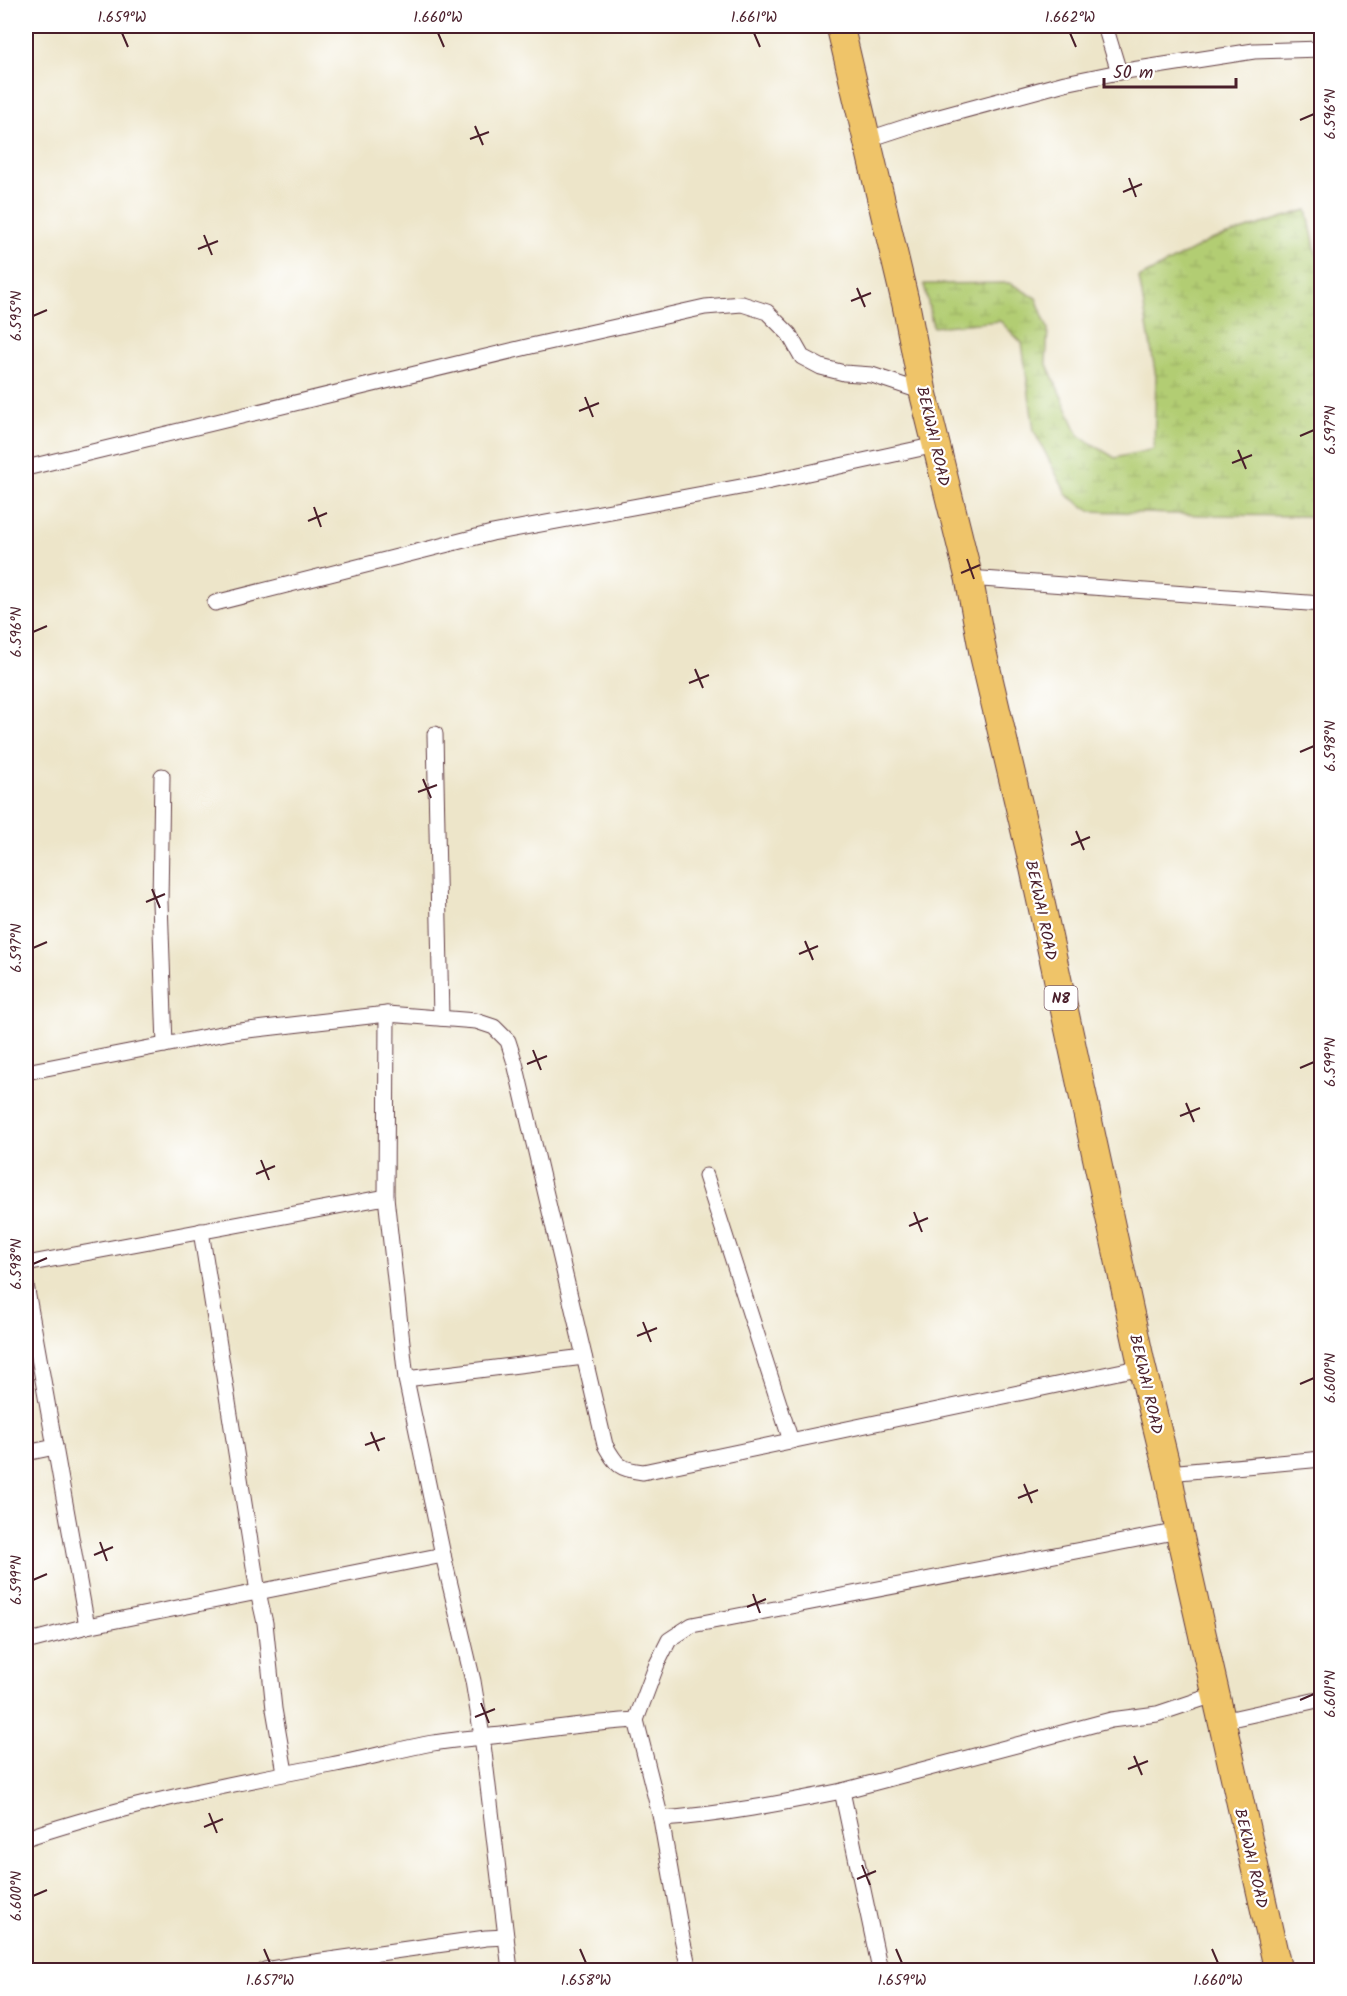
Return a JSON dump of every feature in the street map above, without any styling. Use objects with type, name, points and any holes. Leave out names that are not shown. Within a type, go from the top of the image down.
[{"type":"highway","name":"BEKWAI ROAD","points":[[840,26],[906,305],[923,392],[969,578],[983,653],[1032,861],[1142,1367],[1168,1473],[1278,1971]]},
{"type":"street","points":[[1105,26],[1119,72]]},
{"type":"street","points":[[866,140],[921,122],[1065,83],[1119,72],[1254,51],[1322,49]]},
{"type":"street","points":[[26,468],[531,346],[705,307],[742,304],[767,312],[789,334],[802,357],[821,367],[844,373],[872,375],[923,392]]},
{"type":"street","points":[[215,603],[492,533],[762,483],[936,445]]},
{"type":"street","points":[[969,578],[1322,604]]},
{"type":"street","points":[[435,734],[441,1018]]},
{"type":"street","points":[[162,776],[160,902],[165,1045]]},
{"type":"street","points":[[26,1072],[231,1032],[387,1014],[476,1021],[494,1028],[508,1041],[605,1445],[613,1460],[624,1470],[643,1472],[1142,1367]]},
{"type":"street","points":[[387,1014],[386,1197],[406,1379],[443,1555],[473,1681],[482,1736],[510,1971]]},
{"type":"street","points":[[706,1176],[791,1441]]},
{"type":"street","points":[[26,1264],[386,1197]]},
{"type":"street","points":[[201,1232],[258,1592],[265,1623],[274,1709],[285,1772]]},
{"type":"street","points":[[26,1285],[87,1626]]},
{"type":"street","points":[[406,1379],[585,1357]]},
{"type":"street","points":[[26,1453],[55,1447]]},
{"type":"street","points":[[1168,1473],[1322,1459]]},
{"type":"street","points":[[689,1971],[661,1819],[636,1720],[657,1664],[669,1640],[692,1625],[1179,1531]]},
{"type":"street","points":[[26,1642],[87,1626],[443,1555]]},
{"type":"street","points":[[661,1819],[793,1802],[842,1791],[1111,1720],[1156,1714],[1216,1694]]},
{"type":"street","points":[[1222,1721],[1322,1699]]},
{"type":"street","points":[[26,1838],[98,1815],[285,1772],[333,1765],[406,1748],[595,1722],[636,1720]]},
{"type":"street","points":[[842,1791],[880,1971]]},
{"type":"street","points":[[265,1971],[475,1939],[506,1937]]},
{"type":"green space","points":[[1307,210],[1317,257],[1322,257],[1321,520],[1305,516],[1090,511],[1067,495],[1034,431],[1022,343],[1000,321],[933,327],[924,284],[1010,283],[1036,298],[1048,329],[1046,362],[1079,436],[1115,458],[1154,449],[1156,377],[1139,278],[1211,240]]}]
